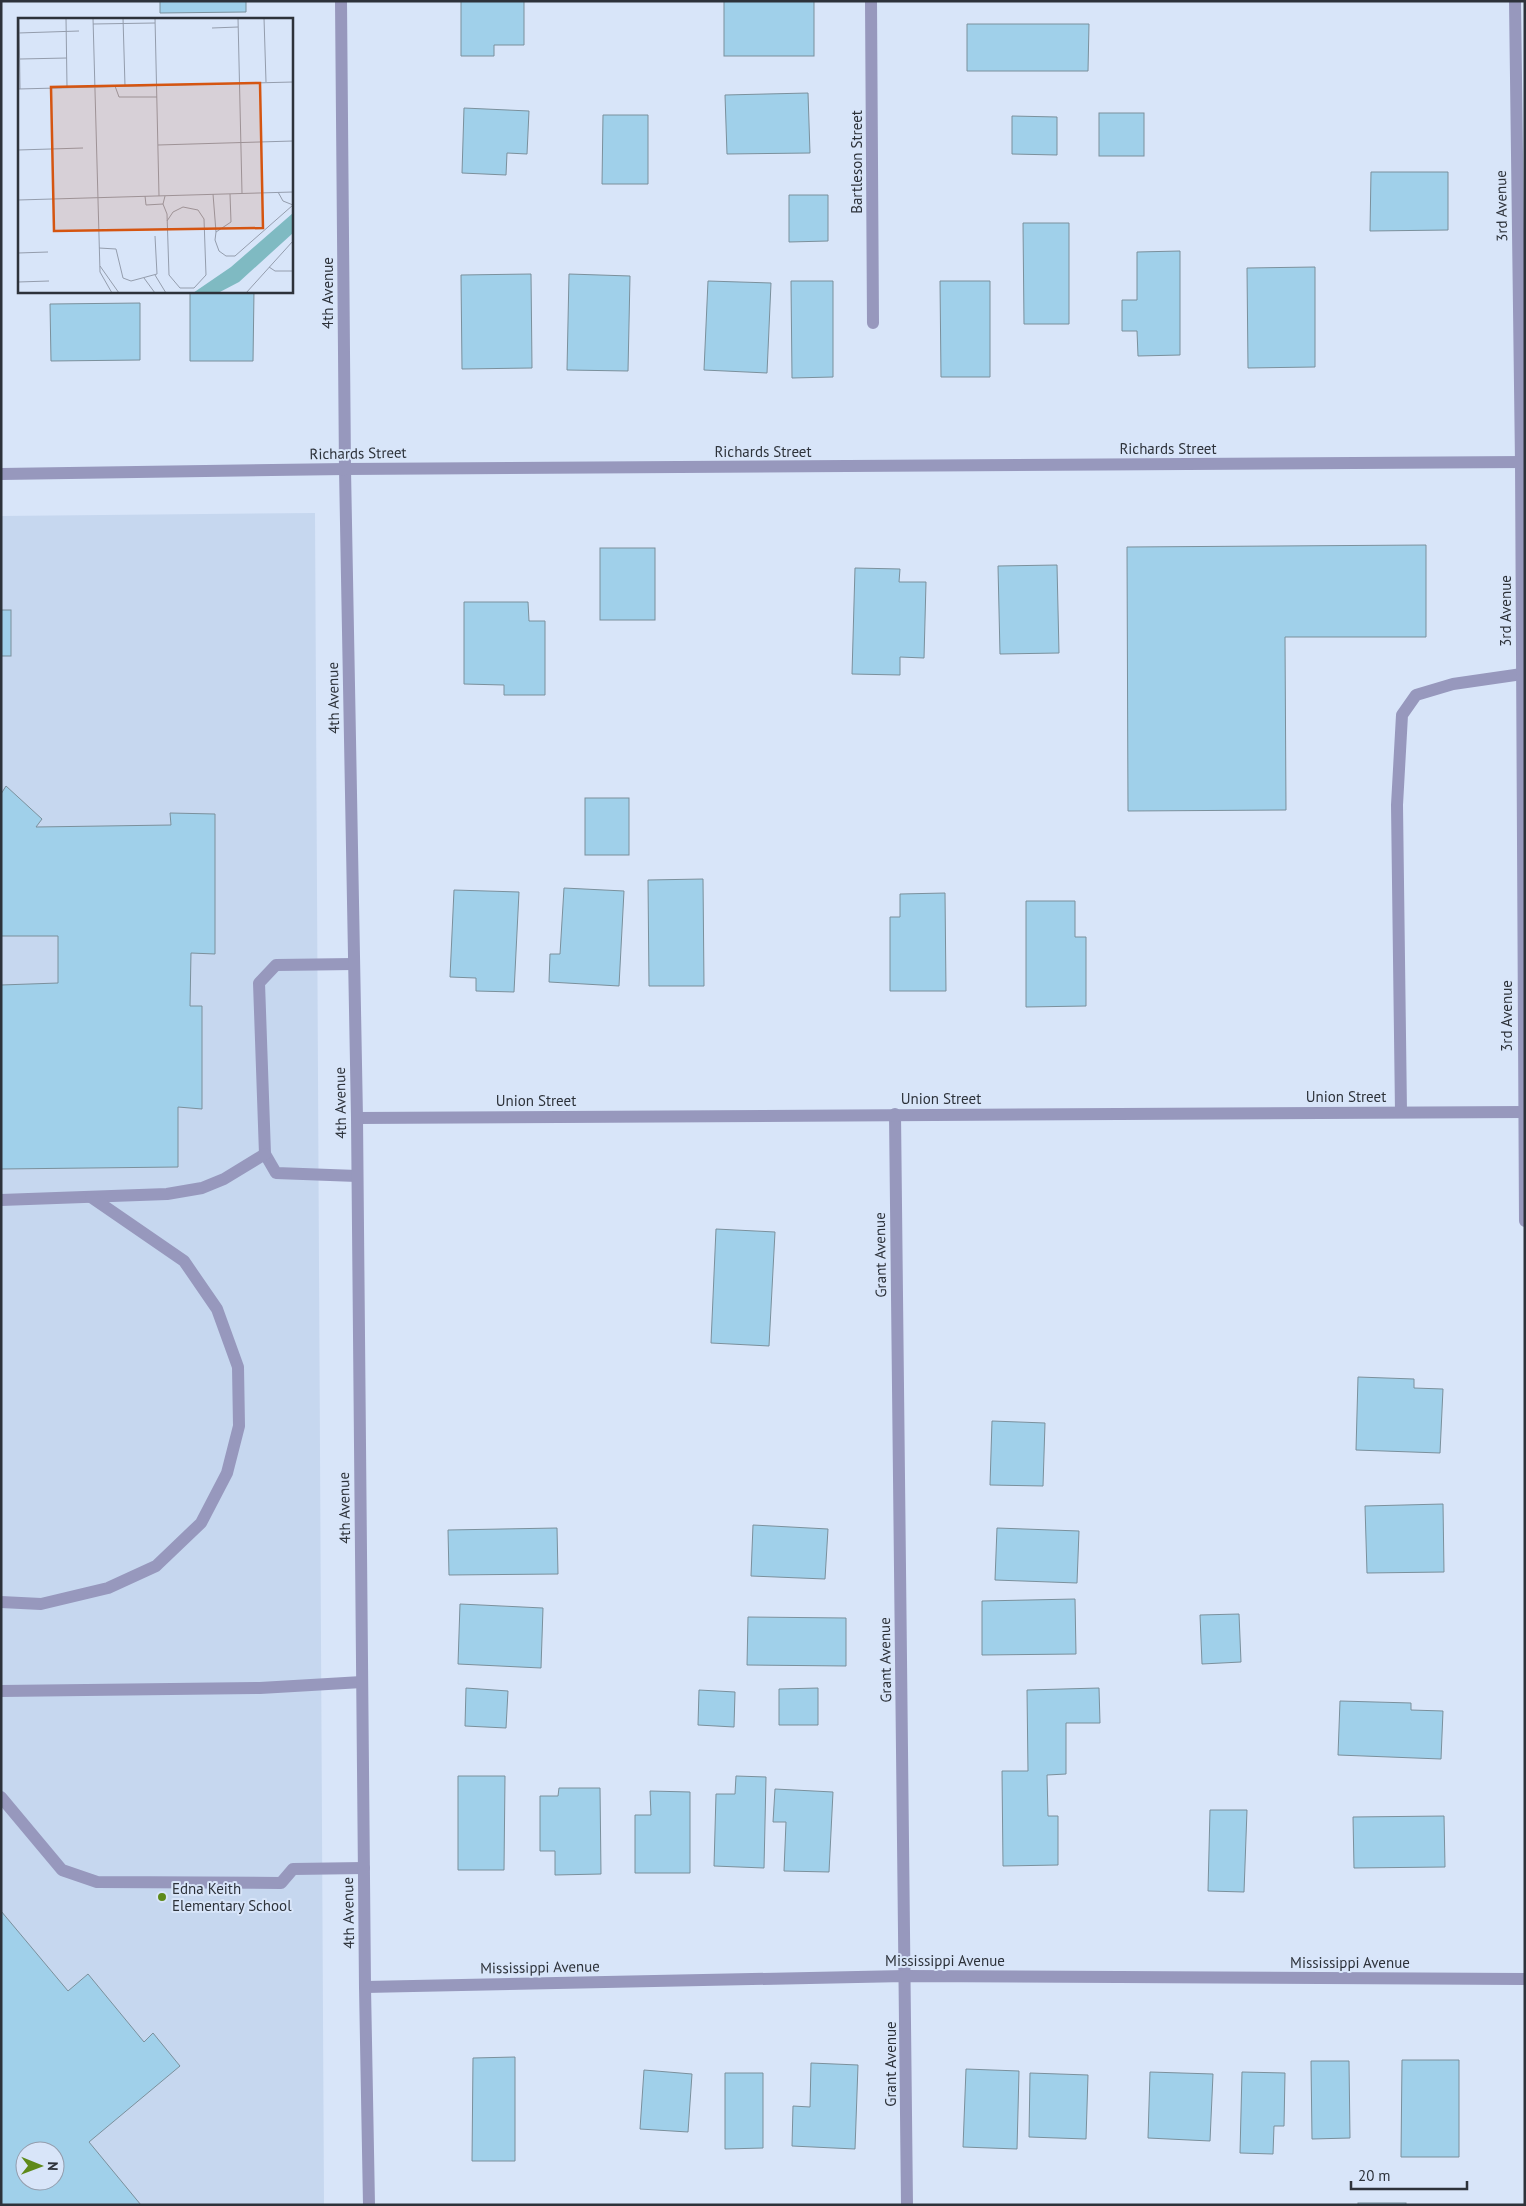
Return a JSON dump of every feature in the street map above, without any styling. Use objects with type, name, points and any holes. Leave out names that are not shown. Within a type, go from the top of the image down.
[{"type":"street","name":"4th Avenue","points":[[341,1],[345,470],[358,1176],[365,1987],[369,2205]]},
{"type":"street","name":"Bartleson Street","points":[[871,1],[873,323]]},
{"type":"street","name":"3rd Avenue","points":[[1515,1],[1521,171],[1525,1221]]},
{"type":"street","name":"Richards Street","points":[[1,474],[1523,462]]},
{"type":"street","points":[[1401,1112],[1397,805],[1402,715],[1416,695],[1453,684],[1522,674]]},
{"type":"street","points":[[354,964],[276,964],[258,983],[265,1154],[276,1174],[358,1176]]},
{"type":"street","name":"Union Street","points":[[357,1118],[1524,1112]]},
{"type":"street","name":"Grant Avenue","points":[[895,1114],[906,2205]]},
{"type":"street","points":[[1,1200],[167,1194],[202,1188],[224,1179],[265,1154]]},
{"type":"street","points":[[1,1602],[41,1604],[99,1591],[156,1566],[202,1523],[228,1473],[239,1426],[238,1367],[218,1309],[184,1261],[91,1197]]},
{"type":"street","points":[[1,1691],[260,1688],[362,1682]]},
{"type":"street","points":[[1,1797],[62,1870],[97,1882],[281,1883],[293,1869],[364,1868]]},
{"type":"street","name":"Mississippi Avenue","points":[[365,1987],[905,1976],[1525,1979]]},
{"type":"shaded area","points":[[315,513],[324,2205],[1,2205],[1,516]]},
{"type":"building","points":[[160,1],[246,1],[246,12],[160,13]]},
{"type":"building","points":[[461,1],[524,1],[524,45],[494,45],[494,56],[461,56]]},
{"type":"building","points":[[724,1],[814,1],[814,56],[724,56]]},
{"type":"building","points":[[967,24],[1089,24],[1088,71],[967,71]]},
{"type":"building","points":[[808,93],[810,153],[727,154],[725,95]]},
{"type":"building","points":[[464,108],[529,111],[527,154],[507,153],[506,175],[462,173]]},
{"type":"building","points":[[1099,113],[1144,113],[1144,156],[1099,156]]},
{"type":"building","points":[[603,115],[648,115],[648,184],[602,184]]},
{"type":"building","points":[[1012,116],[1057,117],[1057,155],[1012,154]]},
{"type":"building","points":[[1371,172],[1448,172],[1448,230],[1370,231]]},
{"type":"building","points":[[789,195],[828,195],[828,241],[789,242]]},
{"type":"building","points":[[1023,223],[1069,223],[1069,324],[1024,324]]},
{"type":"building","points":[[1180,251],[1180,355],[1138,356],[1137,331],[1122,331],[1122,300],[1137,300],[1137,252]]},
{"type":"building","points":[[1315,267],[1315,367],[1248,368],[1247,268]]},
{"type":"building","points":[[531,274],[532,368],[462,369],[461,275]]},
{"type":"building","points":[[569,274],[630,276],[628,371],[567,370]]},
{"type":"building","points":[[708,281],[771,283],[767,373],[704,370]]},
{"type":"building","points":[[791,281],[833,281],[833,377],[792,378]]},
{"type":"building","points":[[940,281],[990,281],[990,377],[941,377]]},
{"type":"building","points":[[190,292],[254,292],[253,361],[190,361]]},
{"type":"building","points":[[140,303],[140,360],[51,361],[50,304]]},
{"type":"building","points":[[1426,545],[1426,637],[1285,637],[1286,810],[1128,811],[1127,547]]},
{"type":"building","points":[[600,548],[655,548],[655,620],[600,620]]},
{"type":"building","points":[[1057,565],[1059,653],[1000,654],[998,566]]},
{"type":"building","points":[[855,568],[900,569],[899,582],[926,582],[924,658],[900,657],[900,675],[852,674]]},
{"type":"building","points":[[464,602],[528,602],[529,621],[545,621],[545,695],[504,695],[504,685],[464,684]]},
{"type":"building","points":[[1,610],[11,610],[11,656],[1,656]]},
{"type":"building","points":[[6,786],[42,819],[36,827],[171,825],[170,813],[215,814],[215,954],[191,953],[190,1006],[202,1006],[202,1109],[178,1107],[178,1167],[1,1169],[1,985],[58,983],[58,936],[1,936],[1,794]]},
{"type":"building","points":[[585,798],[629,798],[629,855],[585,855]]},
{"type":"building","points":[[703,879],[704,986],[649,986],[648,880]]},
{"type":"building","points":[[564,888],[624,891],[619,986],[549,982],[550,954],[560,954]]},
{"type":"building","points":[[454,890],[519,892],[514,992],[476,991],[476,978],[450,977]]},
{"type":"building","points":[[945,893],[946,991],[890,991],[890,917],[900,917],[900,894]]},
{"type":"building","points":[[1026,901],[1075,901],[1075,937],[1086,937],[1086,1006],[1026,1007]]},
{"type":"building","points":[[716,1229],[775,1232],[769,1346],[711,1343]]},
{"type":"building","points":[[1358,1377],[1414,1379],[1414,1388],[1443,1389],[1440,1453],[1356,1450]]},
{"type":"building","points":[[992,1421],[1045,1423],[1043,1486],[990,1485]]},
{"type":"building","points":[[1443,1504],[1444,1572],[1367,1573],[1365,1506]]},
{"type":"building","points":[[753,1525],[828,1529],[825,1579],[751,1576]]},
{"type":"building","points":[[557,1528],[558,1574],[449,1575],[448,1530]]},
{"type":"building","points":[[997,1528],[1079,1531],[1077,1583],[995,1580]]},
{"type":"building","points":[[1075,1599],[1076,1654],[982,1655],[982,1601]]},
{"type":"building","points":[[460,1604],[543,1608],[541,1668],[458,1664]]},
{"type":"building","points":[[1239,1614],[1241,1662],[1202,1664],[1200,1615]]},
{"type":"building","points":[[748,1617],[846,1618],[846,1666],[747,1665]]},
{"type":"building","points":[[466,1688],[508,1691],[506,1728],[465,1726]]},
{"type":"building","points":[[818,1688],[818,1725],[779,1725],[779,1689]]},
{"type":"building","points":[[1099,1688],[1100,1723],[1066,1723],[1066,1774],[1047,1775],[1048,1816],[1058,1816],[1058,1865],[1003,1866],[1002,1771],[1028,1771],[1027,1690]]},
{"type":"building","points":[[699,1690],[735,1692],[734,1727],[698,1725]]},
{"type":"building","points":[[1340,1701],[1411,1703],[1411,1710],[1443,1711],[1441,1759],[1338,1755]]},
{"type":"building","points":[[458,1776],[505,1776],[504,1870],[458,1870]]},
{"type":"building","points":[[736,1776],[766,1777],[764,1868],[714,1866],[716,1794],[735,1794]]},
{"type":"building","points":[[559,1788],[600,1788],[601,1874],[555,1875],[555,1851],[540,1851],[540,1796],[558,1796]]},
{"type":"building","points":[[775,1789],[833,1792],[829,1872],[784,1871],[786,1822],[773,1822]]},
{"type":"building","points":[[650,1791],[690,1792],[690,1873],[635,1873],[635,1815],[651,1815]]},
{"type":"building","points":[[1210,1810],[1247,1810],[1244,1892],[1208,1891]]},
{"type":"building","points":[[1444,1816],[1445,1867],[1354,1868],[1353,1817]]},
{"type":"building","points":[[1,1911],[68,1991],[88,1974],[144,2042],[153,2033],[180,2066],[89,2142],[141,2205],[1,2205]]},
{"type":"building","points":[[515,2057],[515,2161],[472,2161],[473,2058]]},
{"type":"building","points":[[1402,2060],[1459,2060],[1459,2157],[1401,2157]]},
{"type":"building","points":[[1311,2061],[1349,2061],[1350,2138],[1312,2139]]},
{"type":"building","points":[[811,2063],[858,2065],[855,2149],[792,2146],[793,2106],[810,2107]]},
{"type":"building","points":[[966,2069],[1019,2071],[1017,2149],[963,2147]]},
{"type":"building","points":[[644,2070],[692,2074],[688,2132],[640,2129]]},
{"type":"building","points":[[1150,2072],[1213,2074],[1210,2141],[1148,2138]]},
{"type":"building","points":[[1242,2072],[1285,2073],[1284,2126],[1274,2126],[1273,2154],[1240,2153]]},
{"type":"building","points":[[725,2073],[763,2073],[763,2148],[725,2149]]},
{"type":"building","points":[[1030,2073],[1088,2075],[1086,2139],[1029,2137]]},
{"type":"building","points":[[1358,2203],[1406,2203],[1406,2205],[1358,2205]]},
{"type":"place","name":"Edna Keith Elementary School","points":[[162,1897]]}]
